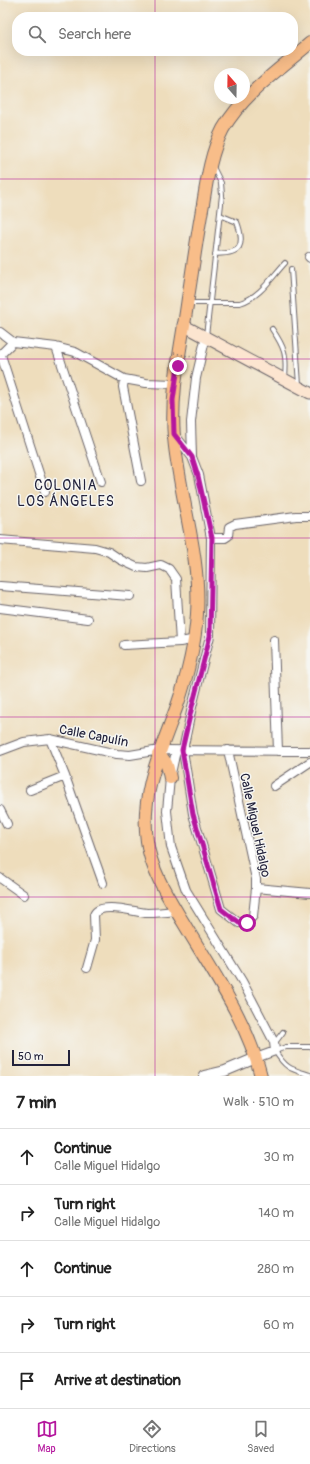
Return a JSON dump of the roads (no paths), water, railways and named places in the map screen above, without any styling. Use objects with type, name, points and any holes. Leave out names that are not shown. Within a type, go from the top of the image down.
[{"type":"main road","points":[[298,53],[310,43]]},
{"type":"main road","points":[[261,1076],[256,1058],[243,1027],[228,998],[160,882],[147,840],[146,812],[149,784],[159,752],[180,697],[195,637],[197,585],[194,554],[176,460],[173,400],[195,248],[211,163],[220,136],[232,114],[265,81],[295,56]]},
{"type":"main road","points":[[183,325],[310,393]]},
{"type":"main road","points":[[159,752],[165,759],[170,778]]},
{"type":"street","points":[[0,332],[13,342],[56,347],[75,352],[124,379],[146,383],[175,384]]},
{"type":"street","points":[[204,1076],[226,1071],[275,1051],[274,1042],[242,981],[186,890],[171,847],[167,811],[170,778],[192,707],[210,636],[212,538],[198,476],[192,457],[191,422],[195,386],[206,336]]},
{"type":"street","points":[[13,342],[0,355],[45,492]]},
{"type":"street","points":[[56,347],[101,482]]},
{"type":"street","points":[[124,379],[123,387],[141,481]]},
{"type":"street","points":[[174,434],[192,457]]},
{"type":"street","points":[[212,538],[225,538],[228,536],[229,527],[235,524],[296,516],[310,516]]},
{"type":"street","points":[[0,540],[95,548],[109,552],[136,567],[147,568],[161,565],[169,569],[176,579],[180,642]]},
{"type":"street","points":[[0,586],[130,596]]},
{"type":"street","points":[[0,608],[88,619]]},
{"type":"street","points":[[124,646],[180,642],[191,640],[195,637]]},
{"type":"street","points":[[274,640],[278,750]]},
{"type":"street","points":[[50,739],[65,776],[103,884]]},
{"type":"street","name":"Calle Capulín","points":[[0,751],[24,742],[50,739],[117,754],[140,754],[179,750],[310,751]]},
{"type":"street","name":"Calle Miguel Hidalgo","points":[[179,750],[193,814],[221,909],[239,923],[247,923],[253,916],[256,888],[254,870],[228,750]]},
{"type":"street","points":[[274,786],[310,762]]},
{"type":"street","points":[[30,790],[65,776]]},
{"type":"street","points":[[0,810],[7,824]]},
{"type":"street","points":[[0,878],[24,894]]},
{"type":"street","points":[[256,888],[310,894]]},
{"type":"street","points":[[87,968],[95,940],[94,915],[98,908],[118,908],[148,913],[176,911]]},
{"type":"lane","points":[[206,336],[222,195],[221,184],[211,163]]},
{"type":"lane","points":[[215,254],[235,251],[239,247],[241,234],[237,222],[220,215]]},
{"type":"lane","points":[[188,303],[240,303],[247,301],[256,296],[285,263]]},
{"type":"lane","points":[[291,269],[299,388]]},
{"type":"lane","points":[[272,329],[284,350],[287,361],[285,380]]},
{"type":"lane","points":[[274,1042],[278,1040],[283,1032]]},
{"type":"lane","points":[[310,1047],[286,1047],[275,1051],[282,1062],[290,1069],[310,1075]]},
{"type":"district","name":"COLONIA LOS ÁNGELES","points":[[66,494]]}]
